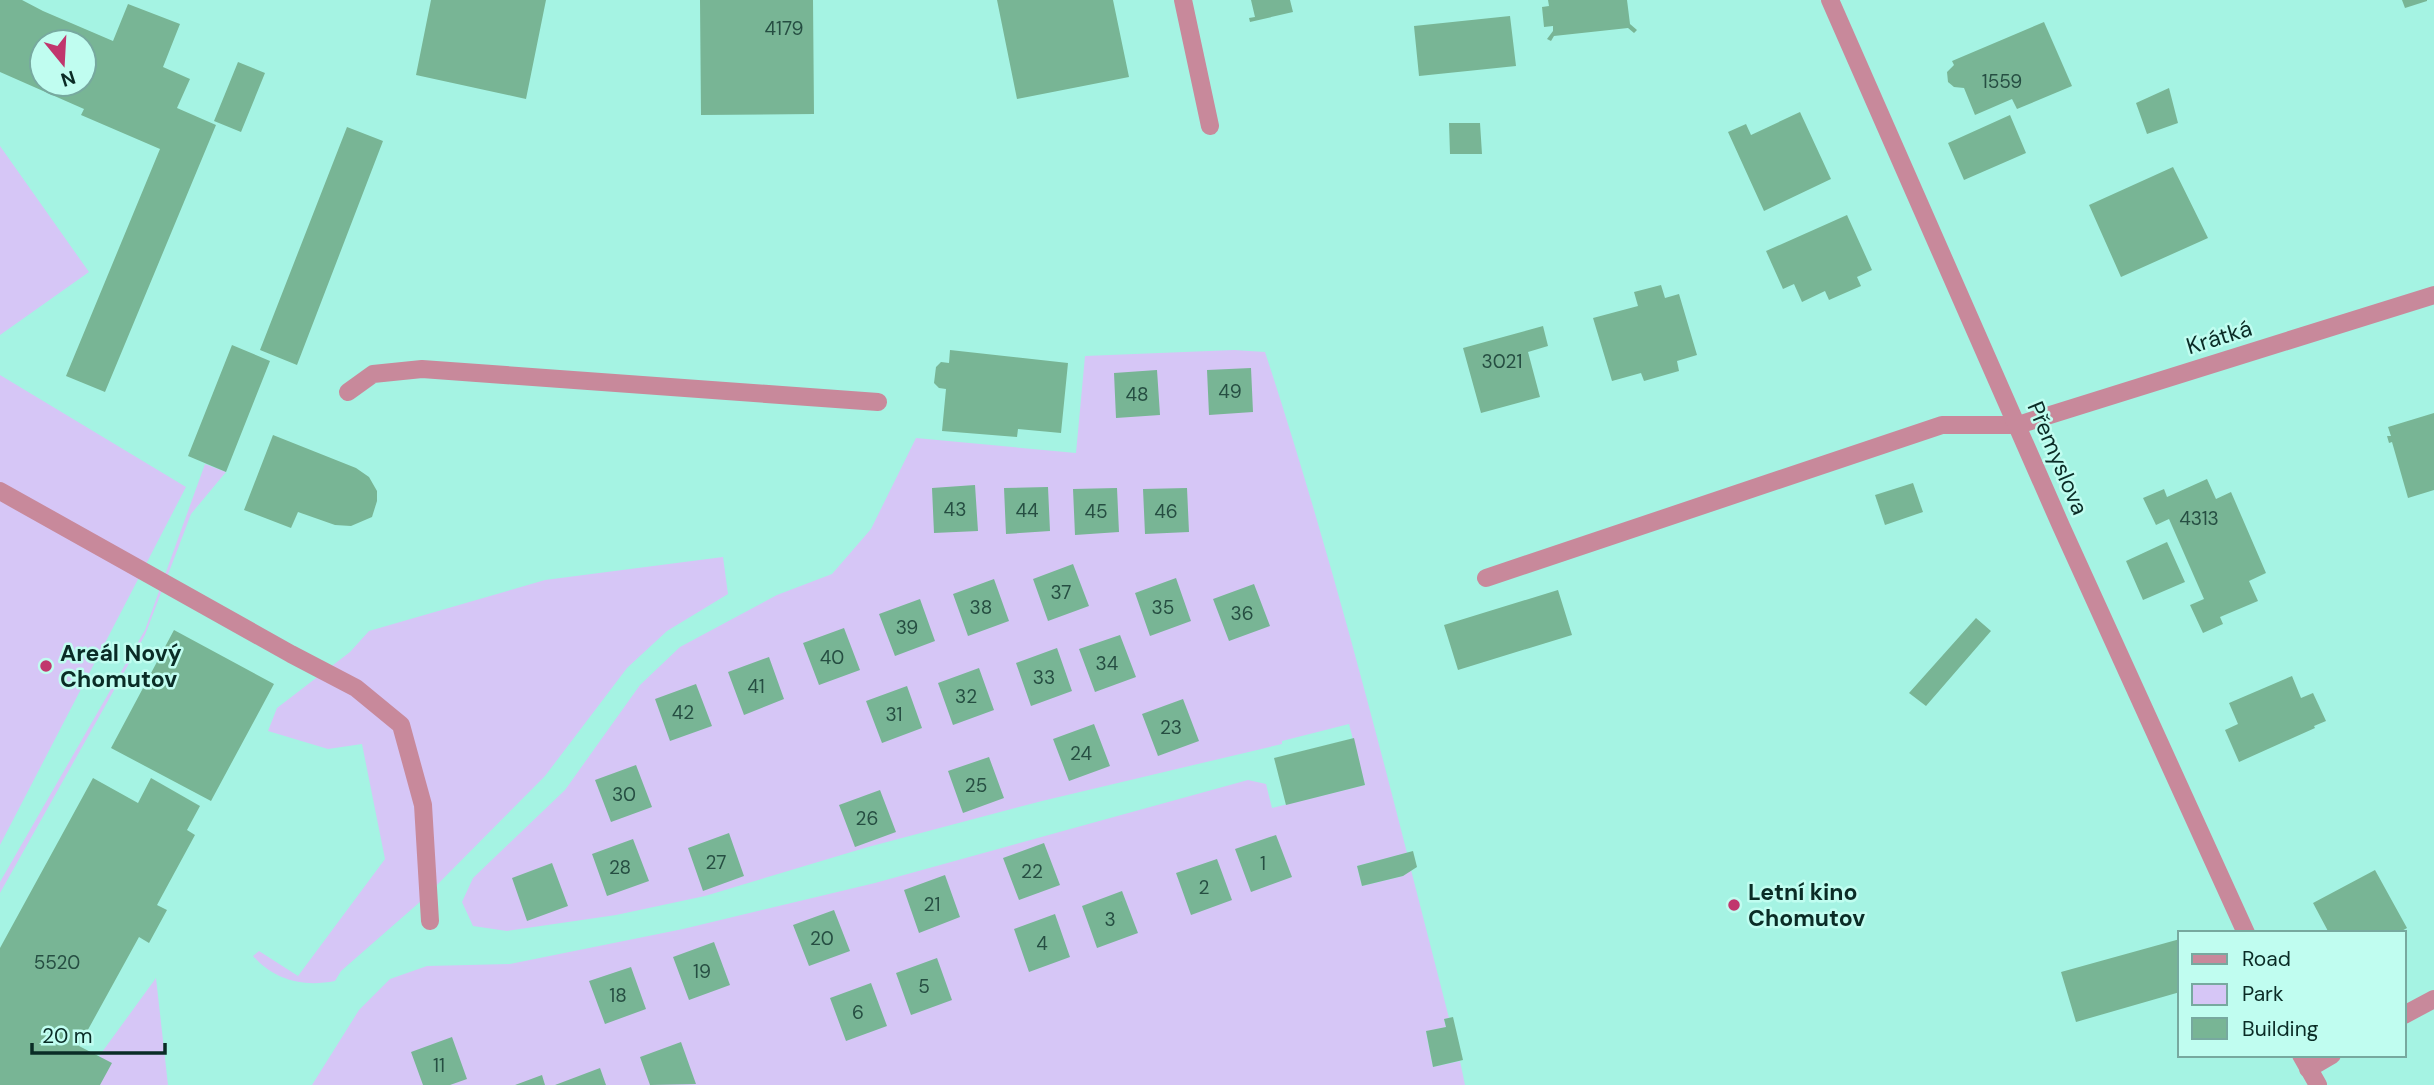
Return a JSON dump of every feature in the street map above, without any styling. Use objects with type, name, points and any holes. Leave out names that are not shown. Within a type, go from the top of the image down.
[{"type":"street","points":[[1183,0],[1210,125]]},
{"type":"street","name":"Přemyslova","points":[[1830,0],[2061,526],[2245,931]]},
{"type":"street","name":"Krátká","points":[[1486,578],[1942,425],[2018,425],[2434,295]]},
{"type":"street","points":[[348,392],[373,374],[422,369],[878,402]]},
{"type":"street","points":[[0,491],[356,688],[401,725],[423,805],[430,921]]},
{"type":"street","points":[[2406,1014],[2434,999]]},
{"type":"street","points":[[2318,1085],[2304,1062],[2324,1057]]},
{"type":"green space","points":[[0,146],[89,272],[0,335]]},
{"type":"green space","points":[[1234,350],[1265,352],[1340,601],[1407,853],[1357,866],[1362,886],[1403,876],[1411,870],[1449,1018],[1444,1019],[1446,1027],[1426,1032],[1433,1067],[1460,1061],[1465,1085],[312,1085],[359,1010],[390,979],[427,966],[510,964],[683,929],[875,883],[1248,780],[1266,784],[1272,808],[1365,785],[1349,724],[1282,741],[1282,744],[1042,801],[868,847],[705,896],[616,915],[507,931],[473,926],[462,902],[473,878],[565,790],[640,685],[680,647],[777,595],[832,574],[871,529],[916,438],[1076,453],[1085,356]]},
{"type":"green space","name":"Areál Nový Chomutov","points":[[0,375],[186,487],[0,845]]},
{"type":"green space","points":[[205,464],[226,472],[191,514],[145,635],[0,893],[0,882],[145,630]]},
{"type":"green space","points":[[723,557],[728,594],[667,631],[627,668],[545,776],[421,901],[341,971],[335,981],[312,983],[291,980],[271,971],[253,956],[259,951],[298,976],[385,859],[362,744],[328,749],[268,731],[277,708],[350,652],[369,631],[545,580]]},
{"type":"green space","points":[[156,978],[168,1085],[78,1085]]},
{"type":"building","points":[[0,0],[22,0],[83,28],[28,28],[28,84],[0,72]]},
{"type":"building","points":[[431,0],[546,0],[526,99],[416,75]]},
{"type":"building","points":[[700,0],[813,0],[814,114],[701,115]]},
{"type":"building","points":[[997,0],[1113,0],[1129,77],[1017,99]]},
{"type":"building","points":[[1251,0],[1290,0],[1293,12],[1250,22],[1249,18],[1255,17]]},
{"type":"building","points":[[1548,0],[1627,0],[1630,24],[1637,30],[1634,33],[1628,28],[1554,36],[1551,41],[1547,39],[1553,26],[1544,27],[1542,7],[1549,6]]},
{"type":"building","points":[[2402,0],[2427,0],[2427,1],[2405,8]]},
{"type":"building","points":[[128,4],[180,24],[163,67],[190,79],[177,108],[216,125],[105,392],[66,376],[160,149],[81,115],[84,109],[59,98],[98,98],[98,35],[113,41]]},
{"type":"building","points":[[1510,16],[1516,66],[1419,76],[1414,26]]},
{"type":"building","points":[[2044,22],[2072,86],[2017,109],[2012,99],[1975,115],[1964,88],[1954,87],[1948,82],[1947,72],[1954,65],[1952,61]]},
{"type":"building","points":[[238,62],[265,73],[241,132],[214,121]]},
{"type":"building","points":[[2169,88],[2178,123],[2147,134],[2136,103]]},
{"type":"building","points":[[1800,112],[1831,179],[1764,211],[1728,132],[1746,124],[1751,135]]},
{"type":"building","points":[[2010,115],[2026,153],[1964,180],[1948,143]]},
{"type":"building","points":[[1449,123],[1480,123],[1482,154],[1450,154]]},
{"type":"building","points":[[347,127],[383,141],[297,365],[260,350]]},
{"type":"building","points":[[2173,167],[2208,238],[2121,277],[2089,205]]},
{"type":"building","points":[[1847,215],[1872,270],[1857,277],[1861,286],[1829,300],[1825,291],[1802,302],[1794,284],[1783,289],[1766,251]]},
{"type":"building","points":[[1661,285],[1665,298],[1679,294],[1697,355],[1677,361],[1679,371],[1644,381],[1641,373],[1612,381],[1593,318],[1638,306],[1634,292]]},
{"type":"building","points":[[1543,326],[1548,346],[1528,352],[1540,397],[1481,413],[1463,348]]},
{"type":"building","points":[[232,345],[270,361],[226,472],[188,456]]},
{"type":"building","points":[[950,350],[1068,363],[1061,433],[1018,429],[1017,437],[942,431],[946,389],[939,388],[934,383],[936,367],[941,362],[949,363]]},
{"type":"building","points":[[1251,368],[1253,412],[1209,415],[1207,370]]},
{"type":"building","points":[[1157,370],[1160,415],[1116,418],[1114,373]]},
{"type":"building","points":[[2434,413],[2434,490],[2408,498],[2392,442],[2389,443],[2387,436],[2391,436],[2388,427]]},
{"type":"building","points":[[273,435],[356,468],[369,477],[377,491],[372,517],[351,526],[335,525],[298,512],[291,528],[244,510]]},
{"type":"building","points":[[2207,479],[2216,499],[2231,492],[2266,573],[2249,581],[2258,601],[2220,617],[2223,624],[2203,633],[2190,605],[2204,599],[2169,519],[2156,525],[2143,498],[2164,489],[2167,497]]},
{"type":"building","points":[[1913,483],[1923,512],[1885,525],[1875,495]]},
{"type":"building","points":[[975,485],[978,531],[934,533],[932,488]]},
{"type":"building","points":[[1048,487],[1050,531],[1006,534],[1004,488]]},
{"type":"building","points":[[1117,488],[1119,532],[1075,535],[1073,489]]},
{"type":"building","points":[[1187,488],[1189,532],[1145,534],[1143,489]]},
{"type":"building","points":[[2167,542],[2185,582],[2143,600],[2126,561]]},
{"type":"building","points":[[1073,564],[1089,606],[1048,621],[1033,579]]},
{"type":"building","points":[[1176,578],[1191,621],[1150,636],[1135,593]]},
{"type":"building","points":[[994,579],[1009,621],[968,636],[953,594]]},
{"type":"building","points":[[1254,584],[1270,626],[1229,641],[1213,599]]},
{"type":"building","points":[[1558,590],[1572,635],[1458,670],[1444,625]]},
{"type":"building","points":[[920,599],[935,641],[895,656],[879,614]]},
{"type":"building","points":[[1976,618],[1991,631],[1926,706],[1909,693]]},
{"type":"building","points":[[844,628],[860,670],[819,685],[803,643]]},
{"type":"building","points":[[174,630],[274,684],[211,801],[111,748]]},
{"type":"building","points":[[1120,635],[1136,677],[1095,692],[1079,649]]},
{"type":"building","points":[[1057,648],[1072,691],[1031,706],[1016,663]]},
{"type":"building","points":[[769,657],[784,699],[744,715],[728,672]]},
{"type":"building","points":[[979,668],[994,710],[953,725],[938,683]]},
{"type":"building","points":[[2292,676],[2301,698],[2313,693],[2326,721],[2239,762],[2225,730],[2238,724],[2229,703]]},
{"type":"building","points":[[696,684],[712,726],[670,741],[655,699]]},
{"type":"building","points":[[907,686],[922,728],[882,743],[866,701]]},
{"type":"building","points":[[1183,699],[1199,741],[1158,756],[1142,714]]},
{"type":"building","points":[[1094,724],[1110,766],[1069,781],[1053,739]]},
{"type":"building","points":[[1354,738],[1365,785],[1286,805],[1274,758]]},
{"type":"building","points":[[989,757],[1004,798],[963,813],[948,771]]},
{"type":"building","points":[[636,765],[652,807],[611,822],[595,780]]},
{"type":"building","points":[[93,778],[138,803],[151,778],[200,806],[187,830],[195,835],[157,905],[167,910],[149,943],[139,937],[79,1046],[112,1063],[100,1085],[0,1085],[0,948]]},
{"type":"building","points":[[880,790],[896,832],[855,847],[839,805]]},
{"type":"building","points":[[729,833],[744,876],[703,891],[688,848]]},
{"type":"building","points":[[1276,835],[1292,877],[1251,892],[1235,849]]},
{"type":"building","points":[[633,839],[649,881],[607,896],[592,854]]},
{"type":"building","points":[[1044,843],[1060,885],[1019,900],[1003,858]]},
{"type":"building","points":[[1413,851],[1417,867],[1403,876],[1362,886],[1357,866]]},
{"type":"building","points":[[1217,859],[1232,900],[1191,915],[1176,873]]},
{"type":"building","points":[[552,863],[568,906],[527,921],[512,878]]},
{"type":"building","points":[[2375,870],[2407,928],[2402,931],[2328,931],[2313,903]]},
{"type":"building","points":[[945,875],[960,917],[919,933],[904,890]]},
{"type":"building","points":[[1122,891],[1138,933],[1097,948],[1082,906]]},
{"type":"building","points":[[834,910],[850,951],[809,966],[793,925]]},
{"type":"building","points":[[1055,914],[1070,957],[1029,972],[1014,929]]},
{"type":"building","points":[[2178,940],[2178,993],[2076,1022],[2061,972]]},
{"type":"building","points":[[714,942],[730,985],[689,1000],[673,957]]},
{"type":"building","points":[[937,958],[952,1000],[911,1015],[896,973]]},
{"type":"building","points":[[631,967],[646,1009],[605,1024],[589,981]]},
{"type":"building","points":[[871,983],[887,1026],[846,1041],[830,998]]},
{"type":"building","points":[[1453,1017],[1463,1060],[1433,1067],[1426,1031],[1446,1027],[1444,1019]]},
{"type":"building","points":[[452,1037],[467,1079],[450,1085],[423,1085],[411,1052]]},
{"type":"building","points":[[681,1042],[696,1084],[650,1085],[640,1057]]},
{"type":"building","points":[[600,1068],[606,1085],[555,1085]]},
{"type":"building","points":[[542,1075],[545,1085],[515,1085]]},
{"type":"place","name":"Areál Nový Chomutov","points":[[46,666]]},
{"type":"place","name":"Letní kino Chomutov","points":[[1734,905]]}]
